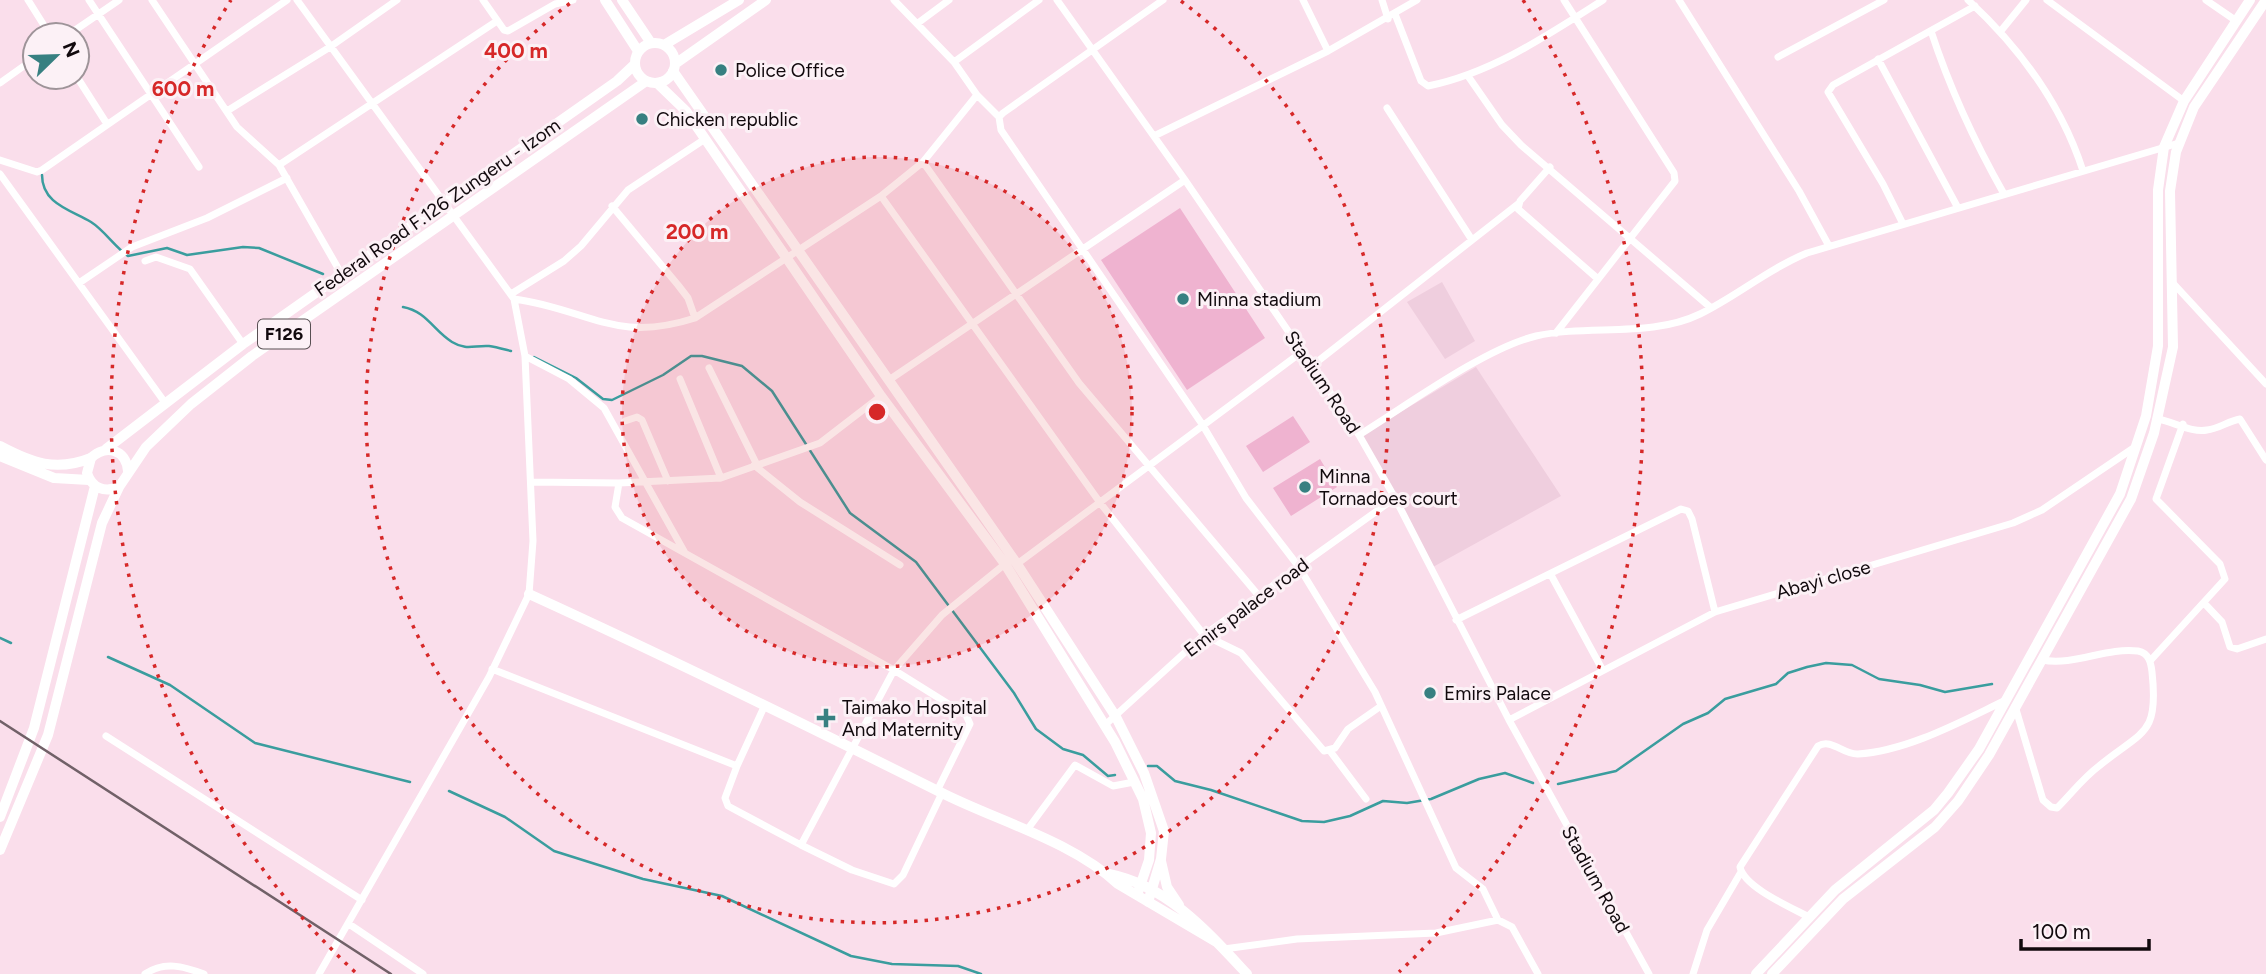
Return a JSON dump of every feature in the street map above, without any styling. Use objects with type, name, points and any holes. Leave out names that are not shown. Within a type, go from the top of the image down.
[{"type":"main road","points":[[674,68],[672,53],[664,45],[650,43],[638,51],[634,65],[645,82],[658,84],[721,29],[766,0]]},
{"type":"main road","points":[[664,45],[736,1]]},
{"type":"main road","name":"Federal Road F.126 Zungeru - Izom","points":[[106,449],[243,344],[617,81],[634,65]]},
{"type":"main road","name":"Federal Road F.126 Zungeru - Izom","points":[[128,471],[146,447],[191,404],[252,356],[645,82]]},
{"type":"main road","points":[[106,449],[119,453],[128,464],[128,471]]},
{"type":"main road","name":"F126","points":[[90,458],[106,449]]},
{"type":"main road","points":[[90,458],[87,472],[92,483],[103,490],[119,487]]},
{"type":"main road","name":"F126","points":[[0,850],[48,735],[102,523],[128,471]]},
{"type":"main road","points":[[0,817],[34,727],[92,483]]},
{"type":"street","points":[[28,0],[41,21]]},
{"type":"street","points":[[89,0],[199,167]]},
{"type":"street","points":[[89,21],[119,0]]},
{"type":"street","points":[[152,0],[227,111],[253,144],[279,164],[342,275]]},
{"type":"street","points":[[0,160],[40,171],[287,0]]},
{"type":"street","points":[[297,0],[512,297],[526,356],[533,541],[528,594],[492,670],[319,974]]},
{"type":"street","points":[[227,111],[330,47],[397,0]]},
{"type":"street","points":[[482,0],[508,31],[555,4],[573,0]]},
{"type":"street","points":[[605,0],[638,51]]},
{"type":"street","points":[[622,0],[650,43]]},
{"type":"street","points":[[894,0],[954,62],[977,95],[999,117],[1001,130],[1202,424],[1246,498],[1299,567],[1381,706],[1457,867],[1483,890],[1498,920],[1512,927],[1538,974]]},
{"type":"street","points":[[918,23],[949,0]]},
{"type":"street","points":[[954,62],[1039,0]]},
{"type":"street","name":"Stadium Road","points":[[1057,0],[1185,180],[1359,435],[1395,498],[1508,720],[1649,974]]},
{"type":"street","points":[[999,117],[1163,0]]},
{"type":"street","points":[[1303,0],[1328,51]]},
{"type":"street","points":[[1382,0],[1421,81],[1428,86],[1468,76],[1502,60],[1603,0]]},
{"type":"street","points":[[1154,136],[1328,51],[1392,17],[1417,0]]},
{"type":"street","points":[[1556,333],[1629,237],[1673,185],[1675,177],[1564,0]]},
{"type":"street","points":[[1679,0],[1799,191],[1829,246]]},
{"type":"street","points":[[1779,57],[1884,0]]},
{"type":"street","points":[[1968,0],[2021,54],[2045,88],[2076,147],[2083,172]]},
{"type":"street","points":[[2000,32],[2026,0]]},
{"type":"street","points":[[2047,0],[2184,101]]},
{"type":"street","points":[[2206,0],[2235,20]]},
{"type":"street","points":[[1756,974],[1835,890],[1934,810],[1979,749],[2115,505],[2139,445],[2151,397],[2159,336],[2158,190],[2164,147],[2184,101],[2250,0]]},
{"type":"street","points":[[1772,974],[1843,899],[1943,819],[1989,755],[2131,499],[2158,419],[2173,347],[2170,191],[2172,167],[2194,107],[2266,0]]},
{"type":"street","points":[[1903,224],[1883,184],[1828,92],[1833,85],[1975,6]]},
{"type":"street","points":[[279,164],[497,21]]},
{"type":"street","points":[[1931,30],[1951,93],[2004,194]]},
{"type":"street","points":[[1878,59],[1958,208]]},
{"type":"street","points":[[0,83],[21,68]]},
{"type":"street","points":[[674,68],[1017,564],[1116,717],[1144,773],[1157,808],[1164,837],[1161,859],[1167,887],[1181,908],[1247,974]]},
{"type":"street","points":[[1468,76],[1502,125],[1710,307]]},
{"type":"street","points":[[658,84],[686,111],[881,396],[1005,564],[1105,725],[1143,799],[1152,833],[1143,890],[1148,902],[1221,946],[1297,939],[1436,933],[1498,920]]},
{"type":"street","points":[[86,91],[107,124]]},
{"type":"street","points":[[512,297],[623,328],[655,328],[695,318],[881,196],[923,162],[977,95]]},
{"type":"street","points":[[1387,108],[1472,240]]},
{"type":"street","points":[[512,297],[564,261],[588,239],[612,206],[628,190],[705,139]]},
{"type":"street","points":[[1359,435],[1486,357],[1514,343],[1556,333],[1668,324],[1700,314],[1769,270],[1829,246],[2179,143]]},
{"type":"street","points":[[923,162],[1079,383],[1259,596]]},
{"type":"street","points":[[1313,365],[1518,204],[1550,167]]},
{"type":"street","points":[[0,174],[166,404]]},
{"type":"street","points":[[79,283],[127,250],[207,218],[287,178]]},
{"type":"street","points":[[889,380],[1185,180]]},
{"type":"street","points":[[881,196],[1101,504],[1204,635],[1241,653],[1319,746],[1330,751],[1366,799]]},
{"type":"street","points":[[1518,204],[1522,214],[1598,279]]},
{"type":"street","points":[[612,206],[688,298],[695,318]]},
{"type":"street","points":[[145,261],[156,257],[190,269],[243,344]]},
{"type":"street","points":[[2172,282],[2266,384]]},
{"type":"street","points":[[1017,564],[1303,351]]},
{"type":"street","points":[[526,356],[569,379],[604,408],[685,553]]},
{"type":"street","points":[[709,368],[755,465],[800,502],[900,565]]},
{"type":"street","points":[[680,379],[721,478]]},
{"type":"street","points":[[531,482],[619,483],[721,478],[820,443],[881,396]]},
{"type":"street","points":[[625,421],[637,417],[642,421],[668,481]]},
{"type":"street","points":[[2158,419],[2183,424],[2195,431],[2207,431],[2240,419],[2266,460]]},
{"type":"street","points":[[2150,661],[2205,604],[2225,579],[2223,569],[2166,512],[2155,494],[2183,424]]},
{"type":"street","name":"Abayi close","points":[[1508,720],[1602,668],[1715,611],[2012,523],[2042,510],[2139,445]]},
{"type":"street","points":[[0,446],[20,457],[55,467],[90,458]]},
{"type":"street","points":[[0,456],[54,478],[92,483]]},
{"type":"street","points":[[619,483],[615,508],[622,518],[894,670],[969,719],[970,724],[903,875],[894,884],[852,870],[728,806],[725,797],[764,707]]},
{"type":"street","name":"Emirs palace road","points":[[1105,725],[1204,635],[1395,498]]},
{"type":"street","points":[[1456,620],[1681,509],[1688,511],[1692,519],[1715,611]]},
{"type":"street","points":[[801,845],[894,670],[942,615],[1005,564]]},
{"type":"street","points":[[1550,575],[1602,668]]},
{"type":"street","points":[[528,594],[939,792],[1027,830],[1107,874],[1181,908]]},
{"type":"street","points":[[2205,604],[2222,622],[2230,647],[2238,649],[2266,639]]},
{"type":"street","points":[[2015,706],[2043,800],[2051,807],[2057,808],[2100,765],[2147,728],[2154,716],[2150,661],[2139,651],[2064,663],[2042,660]]},
{"type":"street","points":[[492,670],[737,766]]},
{"type":"street","points":[[1693,974],[1707,930],[1741,872],[1741,863],[1821,744],[1828,743],[1853,754],[1902,746],[2004,701]]},
{"type":"street","points":[[1330,751],[1353,725],[1381,706]]},
{"type":"street","points":[[106,736],[362,900]]},
{"type":"street","points":[[1027,830],[1075,765],[1113,786],[1134,782]]},
{"type":"street","points":[[1143,890],[1161,859]]},
{"type":"street","points":[[1741,872],[1761,890],[1808,916]]},
{"type":"street","points":[[349,924],[423,974]]},
{"type":"street","points":[[145,974],[158,967],[172,965],[204,974]]},
{"type":"shaded area","name":"Minna stadium","points":[[1180,208],[1265,338],[1187,390],[1101,260]]},
{"type":"shaded area","points":[[1442,282],[1475,341],[1445,359],[1407,302]]},
{"type":"shaded area","points":[[1476,367],[1561,496],[1433,567],[1362,435]]},
{"type":"shaded area","name":"Minna Tornadoes court","points":[[1293,416],[1310,442],[1263,472],[1246,446]]},
{"type":"shaded area","name":"Minna Tornadoes court","points":[[1320,459],[1337,487],[1291,516],[1273,488]]},
{"type":"waterway","points":[[42,175],[43,185],[52,199],[96,225],[128,256],[167,248],[187,255],[243,247],[259,248],[323,274]]},
{"type":"waterway","points":[[403,307],[424,317],[457,345],[489,346],[511,351]]},
{"type":"waterway","points":[[534,357],[576,378],[603,399],[612,400],[663,375],[691,356],[702,356],[742,366],[772,391],[850,513],[916,562],[1014,693],[1036,729],[1063,749],[1083,755],[1108,776],[1115,775]]},
{"type":"waterway","points":[[0,638],[11,643]]},
{"type":"waterway","points":[[108,657],[170,685],[255,743],[410,782]]},
{"type":"waterway","points":[[1558,784],[1616,771],[1683,724],[1708,713],[1725,699],[1776,684],[1788,673],[1807,667],[1826,663],[1852,665],[1879,679],[1945,692],[1992,684]]},
{"type":"waterway","points":[[1148,766],[1157,766],[1175,781],[1211,790],[1302,821],[1324,822],[1350,816],[1383,801],[1407,803],[1431,799],[1479,779],[1505,773],[1533,783]]},
{"type":"waterway","points":[[449,791],[505,817],[554,851],[643,879],[722,896],[851,956],[892,964],[958,966],[981,974]]},
{"type":"railway","points":[[0,721],[391,974]]},
{"type":"place","name":"Police Office","points":[[721,70]]},
{"type":"place","name":"Chicken republic","points":[[642,119]]},
{"type":"place","name":"Minna stadium","points":[[1183,299]]},
{"type":"place","name":"Minna Tornadoes court","points":[[1305,487]]},
{"type":"place","name":"Emirs Palace","points":[[1430,693]]},
{"type":"place","name":"Taimako Hospital And Maternity","points":[[826,718]]}]
